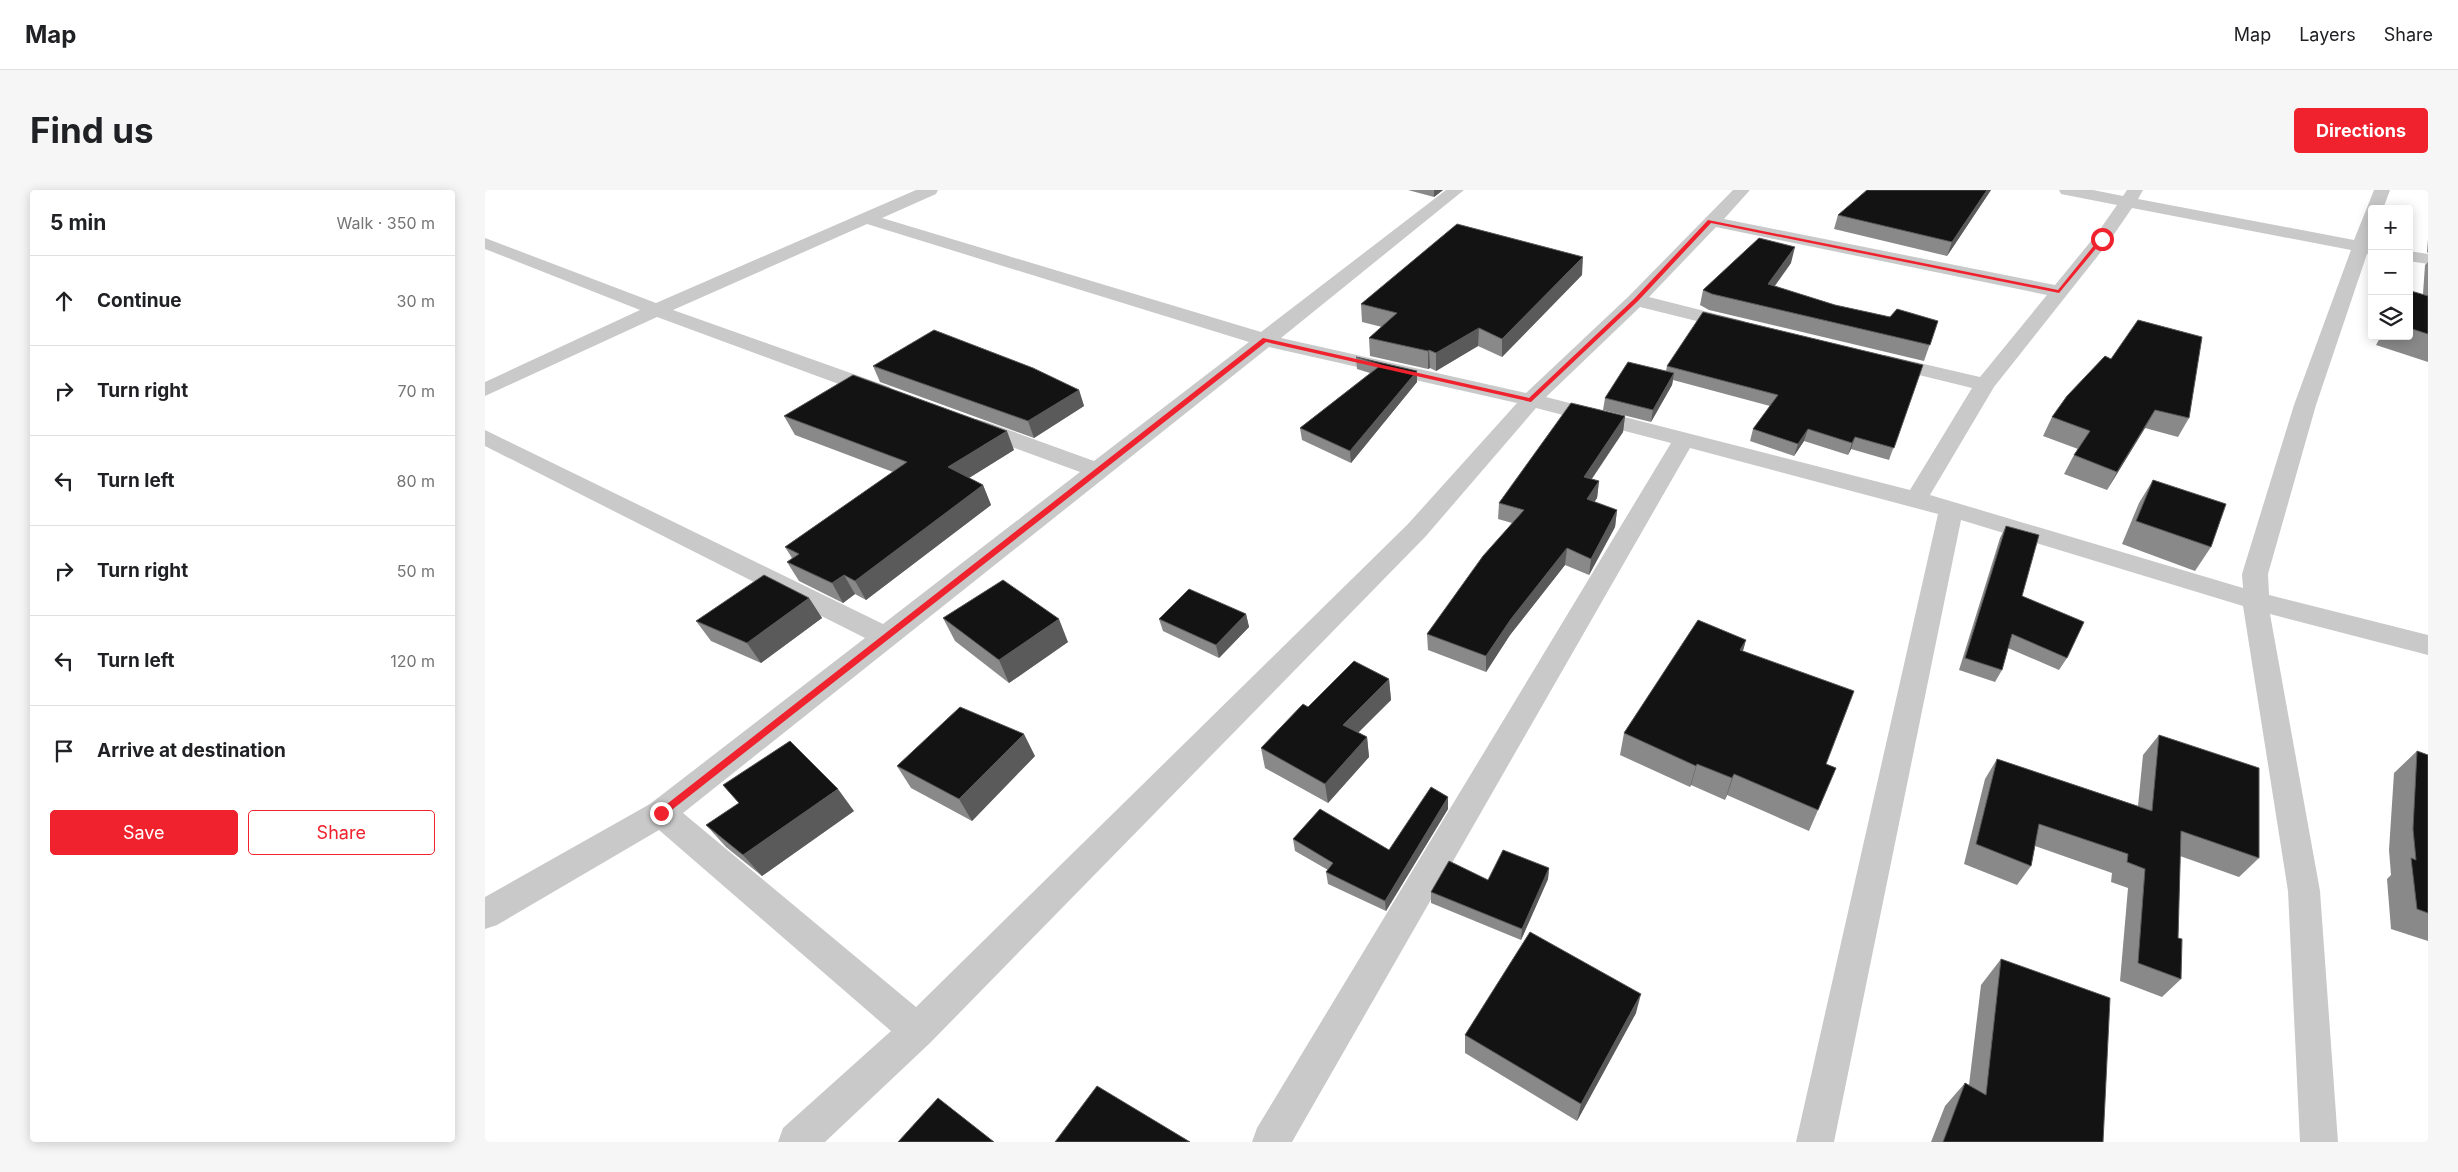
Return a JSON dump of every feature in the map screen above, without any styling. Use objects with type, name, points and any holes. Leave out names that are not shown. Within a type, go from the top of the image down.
[{"type":"street","points":[[485,390],[656,310],[930,190]]},
{"type":"street","points":[[797,1142],[917,1031],[1417,530],[1531,400],[1636,300],[1710,221],[1742,190]]},
{"type":"street","points":[[2067,190],[2131,196],[2366,248],[2305,405],[2255,574],[2256,600],[2304,892],[2319,1142]]},
{"type":"street","points":[[2376,205],[2382,190]]},
{"type":"street","points":[[485,914],[661,813],[1265,340],[1446,192]]},
{"type":"street","points":[[1916,498],[1985,385],[2102,239],[2131,196]]},
{"type":"street","points":[[865,218],[1265,340],[1531,400],[1916,498],[2256,600],[2428,645]]},
{"type":"street","points":[[1710,221],[2059,292]]},
{"type":"street","points":[[485,244],[656,310],[905,400]]},
{"type":"street","points":[[2413,257],[2428,259]]},
{"type":"street","points":[[1636,300],[1753,329]]},
{"type":"street","points":[[1869,357],[1985,385]]},
{"type":"street","points":[[960,420],[1099,471]]},
{"type":"street","points":[[485,436],[886,637]]},
{"type":"street","points":[[1271,1142],[1684,439]]},
{"type":"street","points":[[1815,1142],[1951,509]]},
{"type":"street","points":[[661,813],[917,1031]]},
{"type":"building","points":[[1867,190],[1987,190],[1952,242],[1838,215]]},
{"type":"building","points":[[1457,224],[1583,257],[1502,339],[1479,328],[1436,353],[1369,338],[1397,313],[1361,304]]},
{"type":"building","points":[[1759,238],[1795,247],[1768,284],[1835,305],[1890,317],[1897,309],[1938,321],[1930,345],[1712,294],[1703,290]]},
{"type":"building","points":[[2413,292],[2428,296],[2428,334],[2413,329]]},
{"type":"building","points":[[1703,312],[1923,365],[1894,448],[1855,437],[1852,443],[1808,429],[1798,444],[1753,429],[1778,395],[1667,366]]},
{"type":"building","points":[[2138,320],[2202,337],[2189,418],[2155,410],[2117,472],[2074,455],[2090,431],[2052,417],[2067,396],[2105,356],[2111,359]]},
{"type":"building","points":[[934,330],[1033,368],[1079,390],[1028,421],[873,366]]},
{"type":"building","points":[[1356,357],[1417,371],[1350,451],[1300,428],[1381,365]]},
{"type":"building","points":[[1628,362],[1674,373],[1653,410],[1605,398]]},
{"type":"building","points":[[853,375],[1007,431],[948,467],[983,485],[855,581],[844,575],[832,583],[787,562],[799,554],[785,547],[907,462],[784,416]]},
{"type":"building","points":[[1571,403],[1625,416],[1584,477],[1599,481],[1587,499],[1617,510],[1591,559],[1567,548],[1511,619],[1486,656],[1427,634],[1483,556],[1524,510],[1499,503]]},
{"type":"building","points":[[2153,480],[2226,504],[2211,547],[2136,521]]},
{"type":"building","points":[[2006,526],[2039,535],[2022,596],[2084,622],[2067,658],[2012,634],[2002,670],[1965,658]]},
{"type":"building","points":[[764,575],[809,598],[747,643],[696,621]]},
{"type":"building","points":[[1003,580],[1059,619],[999,660],[943,618]]},
{"type":"building","points":[[1189,589],[1246,614],[1216,645],[1159,619]]},
{"type":"building","points":[[1698,620],[1746,640],[1740,650],[1854,691],[1826,764],[1836,768],[1818,810],[1734,774],[1732,778],[1697,764],[1696,766],[1624,733]]},
{"type":"building","points":[[1354,661],[1389,679],[1343,725],[1367,737],[1325,784],[1261,748],[1303,704],[1308,707]]},
{"type":"building","points":[[960,707],[1024,734],[959,799],[897,766]]},
{"type":"building","points":[[2159,735],[2259,768],[2259,858],[2181,831],[2178,938],[2182,939],[2181,979],[2138,963],[2145,869],[2127,862],[2128,854],[2039,824],[2031,866],[1976,844],[1997,759],[2152,811]]},
{"type":"building","points":[[790,741],[838,789],[743,855],[706,825],[739,803],[723,785]]},
{"type":"building","points":[[2417,751],[2428,755],[2428,913],[2417,909],[2411,858],[2416,860],[2413,829]]},
{"type":"building","points":[[1431,787],[1448,797],[1385,901],[1326,872],[1333,863],[1293,839],[1320,809],[1389,850]]},
{"type":"building","points":[[1503,850],[1549,868],[1522,929],[1431,892],[1449,861],[1488,880]]},
{"type":"building","points":[[1530,932],[1641,994],[1581,1104],[1465,1035]]},
{"type":"building","points":[[2001,959],[2110,998],[2103,1142],[1943,1142],[1965,1083],[1986,1095]]},
{"type":"building","points":[[1097,1086],[1190,1142],[1055,1142]]},
{"type":"building","points":[[938,1098],[994,1142],[898,1142]]},
{"type":"route","points":[[661,813],[1265,340],[1531,400],[1636,300],[1710,221],[2059,292],[2102,239]]}]
